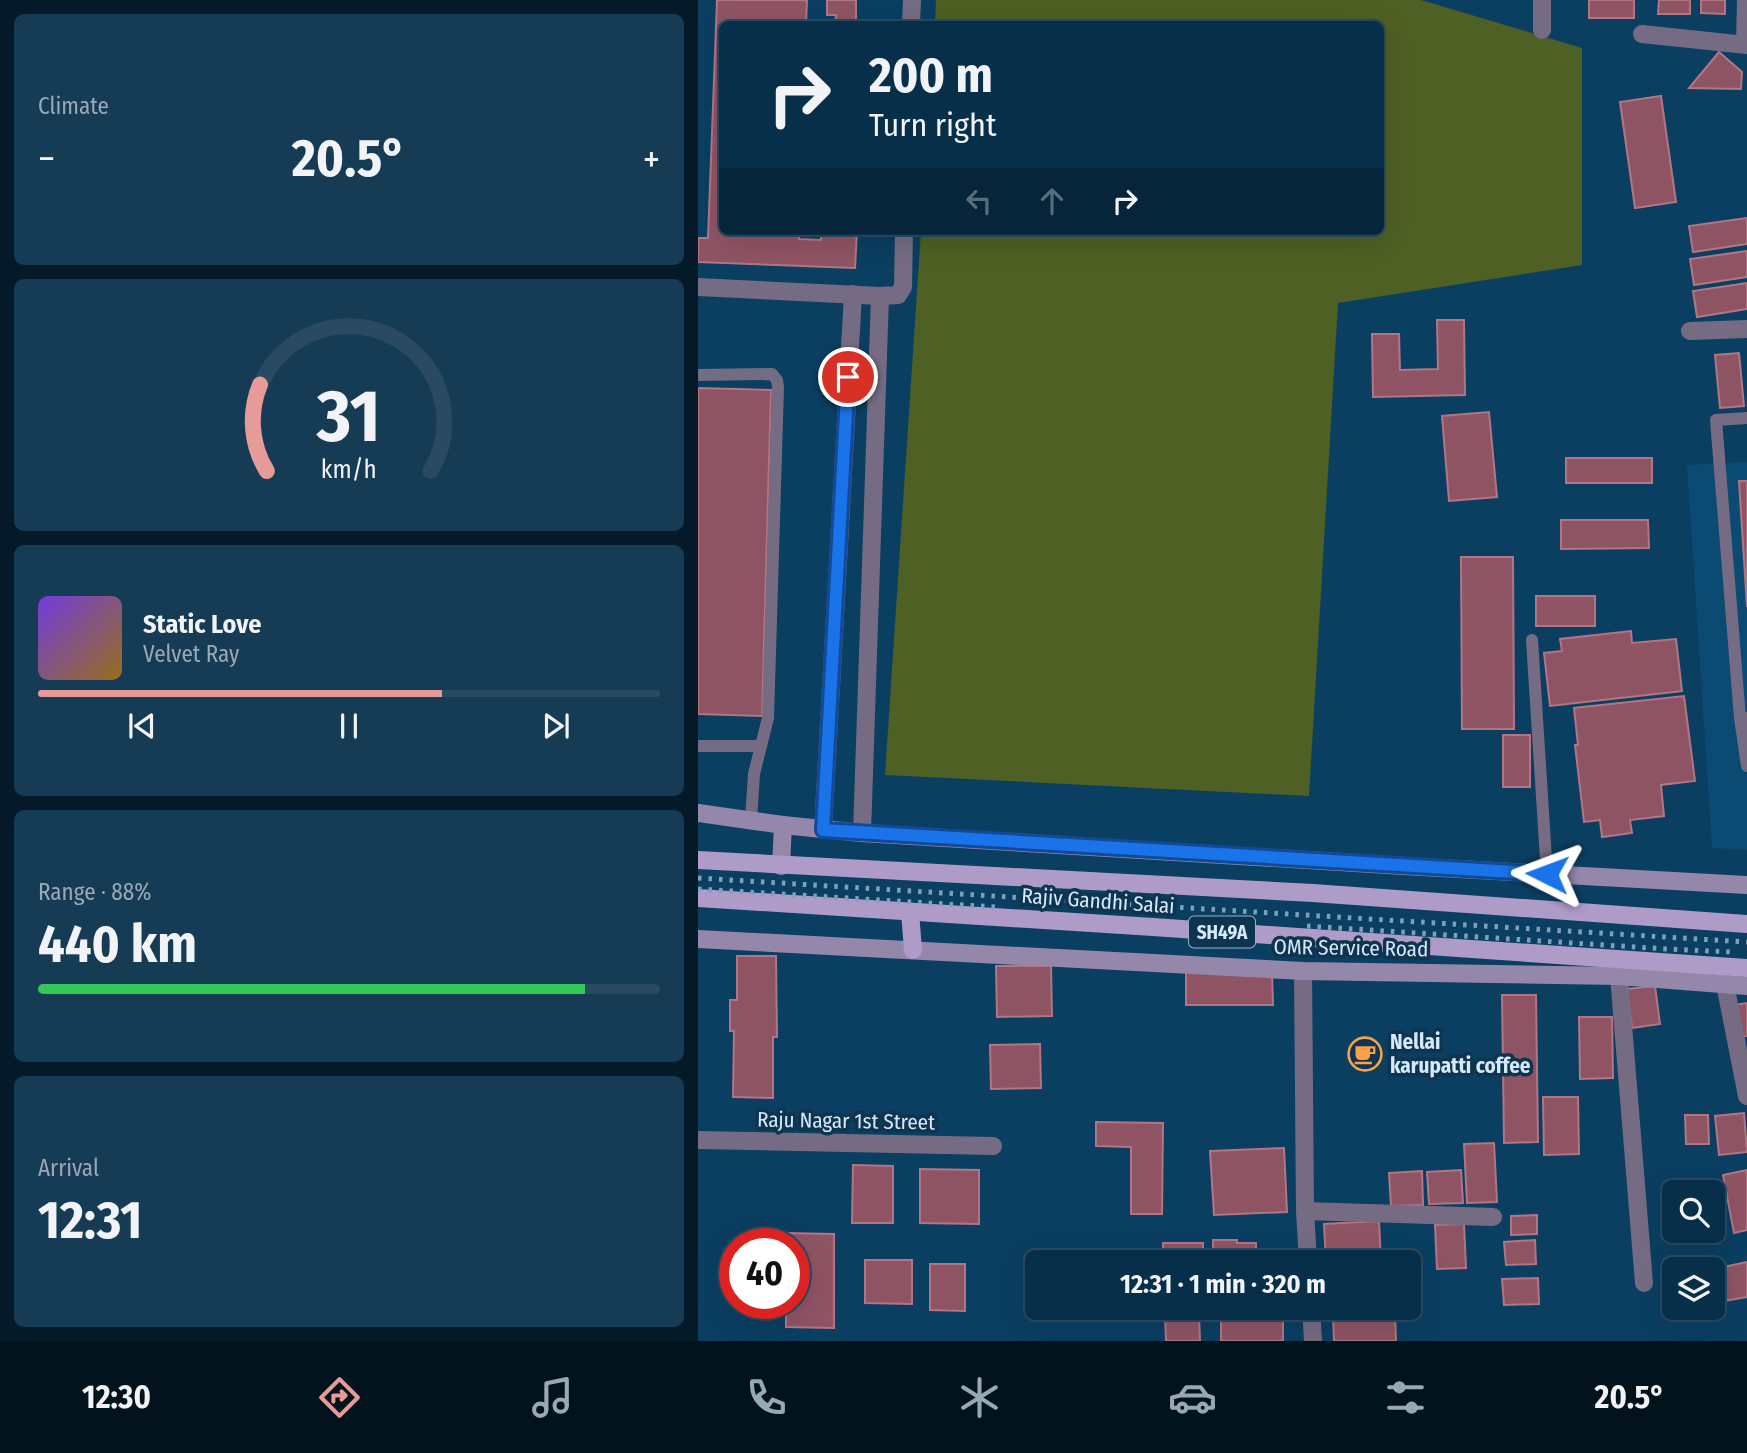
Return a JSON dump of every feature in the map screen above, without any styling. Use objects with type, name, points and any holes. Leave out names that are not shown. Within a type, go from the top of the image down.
[{"type":"main road","name":"Rajiv Gandhi Salai","points":[[698,860],[1313,894],[1747,924]]},
{"type":"main road","name":"Rajiv Gandhi Salai","points":[[698,898],[1747,968]]},
{"type":"main road","points":[[910,912],[913,950]]},
{"type":"street","points":[[912,0],[912,21]]},
{"type":"street","points":[[1542,0],[1542,30]]},
{"type":"street","points":[[1642,34],[1746,45],[1746,0]]},
{"type":"street","points":[[698,287],[898,295],[903,288],[904,235]]},
{"type":"street","points":[[823,830],[853,294]]},
{"type":"street","points":[[862,833],[880,296]]},
{"type":"street","points":[[1690,331],[1747,329]]},
{"type":"street","points":[[698,813],[862,833],[1747,885]]},
{"type":"street","points":[[781,866],[783,825]]},
{"type":"street","name":"OMR Service Road","points":[[698,939],[1303,971],[1619,976],[1747,986]]},
{"type":"street","points":[[1303,971],[1307,1250]]},
{"type":"street","points":[[1619,976],[1644,1283]]},
{"type":"street","points":[[1725,984],[1747,1096]]},
{"type":"street","name":"Raju Nagar 1st Street","points":[[698,1140],[993,1146]]},
{"type":"street","points":[[1305,1211],[1493,1217]]},
{"type":"street","points":[[1312,1320],[1313,1341]]},
{"type":"lane","points":[[698,375],[772,374],[778,387],[768,718],[754,774],[751,820]]},
{"type":"lane","points":[[1747,418],[1716,420],[1747,766]]},
{"type":"lane","points":[[1532,640],[1547,874]]},
{"type":"lane","points":[[698,746],[761,746]]},
{"type":"shaded area","points":[[1747,462],[1747,850],[1712,848],[1687,465]]},
{"type":"green space","points":[[936,0],[1421,0],[1582,48],[1582,265],[1338,303],[1309,796],[885,775],[921,235],[1384,235],[1384,21],[935,21]]},
{"type":"building","points":[[717,0],[807,0],[806,21],[719,21],[719,235],[799,235],[799,239],[821,240],[821,235],[857,235],[855,268],[698,262],[698,238],[708,238]]},
{"type":"building","points":[[827,0],[856,0],[856,21],[835,21],[836,15],[827,15]]},
{"type":"building","points":[[1589,0],[1634,0],[1634,18],[1589,18]]},
{"type":"building","points":[[1659,0],[1690,0],[1690,14],[1658,14]]},
{"type":"building","points":[[1701,0],[1725,0],[1725,14],[1701,13]]},
{"type":"building","points":[[1719,52],[1742,72],[1741,89],[1689,88]]},
{"type":"building","points":[[1661,96],[1676,202],[1635,208],[1620,102]]},
{"type":"building","points":[[1747,218],[1747,244],[1693,252],[1689,226]]},
{"type":"building","points":[[1747,251],[1747,277],[1694,285],[1690,259]]},
{"type":"building","points":[[1747,283],[1747,309],[1697,317],[1693,291]]},
{"type":"building","points":[[1437,320],[1464,320],[1465,395],[1373,397],[1372,334],[1399,334],[1400,370],[1438,369]]},
{"type":"building","points":[[1739,353],[1744,406],[1720,408],[1715,355]]},
{"type":"building","points":[[698,388],[771,390],[762,716],[698,714]]},
{"type":"building","points":[[1489,412],[1497,497],[1449,501],[1442,416]]},
{"type":"building","points":[[1566,458],[1652,458],[1652,483],[1566,483]]},
{"type":"building","points":[[1739,481],[1747,481],[1747,607]]},
{"type":"building","points":[[1561,520],[1648,520],[1649,548],[1561,549]]},
{"type":"building","points":[[1461,557],[1513,557],[1514,729],[1462,729]]},
{"type":"building","points":[[1536,596],[1595,596],[1595,626],[1536,626]]},
{"type":"building","points":[[1631,631],[1632,643],[1676,639],[1682,691],[1550,706],[1544,653],[1562,651],[1560,639]]},
{"type":"building","points":[[1684,696],[1695,781],[1661,785],[1664,816],[1630,820],[1632,833],[1602,837],[1600,820],[1584,822],[1575,745],[1578,745],[1574,708]]},
{"type":"building","points":[[1503,735],[1530,735],[1530,787],[1503,787]]},
{"type":"building","points":[[737,956],[776,956],[777,1037],[773,1037],[773,1098],[733,1097],[734,1031],[730,1031],[730,1000],[737,1000]]},
{"type":"building","points":[[996,966],[1051,966],[1052,1016],[997,1017]]},
{"type":"building","points":[[1272,971],[1273,1005],[1186,1005],[1186,972]]},
{"type":"building","points":[[1655,986],[1660,1024],[1632,1028],[1627,989]]},
{"type":"building","points":[[1502,995],[1536,995],[1538,1142],[1504,1143]]},
{"type":"building","points":[[1747,1003],[1747,1036],[1738,1037],[1734,1005]]},
{"type":"building","points":[[1579,1017],[1612,1017],[1613,1078],[1580,1079]]},
{"type":"building","points":[[1040,1044],[1041,1088],[991,1089],[990,1045]]},
{"type":"building","points":[[1543,1097],[1578,1097],[1579,1154],[1544,1155]]},
{"type":"building","points":[[1744,1113],[1747,1152],[1719,1155],[1715,1116]]},
{"type":"building","points":[[1685,1115],[1708,1115],[1709,1144],[1686,1144]]},
{"type":"building","points":[[1096,1122],[1163,1123],[1162,1214],[1131,1214],[1131,1147],[1096,1146]]},
{"type":"building","points":[[1494,1143],[1497,1202],[1467,1203],[1464,1144]]},
{"type":"building","points":[[1284,1148],[1287,1212],[1214,1215],[1210,1151]]},
{"type":"building","points":[[853,1165],[893,1166],[893,1223],[852,1223]]},
{"type":"building","points":[[920,1169],[979,1170],[979,1224],[920,1223]]},
{"type":"building","points":[[1461,1170],[1463,1203],[1429,1204],[1427,1172]]},
{"type":"building","points":[[1747,1170],[1747,1230],[1734,1233],[1723,1175]]},
{"type":"building","points":[[1422,1171],[1423,1205],[1391,1206],[1389,1173]]},
{"type":"building","points":[[1537,1215],[1537,1234],[1511,1235],[1511,1216]]},
{"type":"building","points":[[1379,1221],[1380,1250],[1325,1250],[1324,1224]]},
{"type":"building","points":[[1464,1224],[1466,1268],[1437,1269],[1435,1225]]},
{"type":"building","points":[[810,1233],[834,1234],[834,1328],[786,1327],[786,1319],[810,1319]]},
{"type":"building","points":[[1213,1240],[1256,1243],[1256,1250],[1213,1250]]},
{"type":"building","points":[[1535,1240],[1536,1264],[1506,1265],[1504,1242]]},
{"type":"building","points":[[1163,1243],[1203,1243],[1203,1250],[1163,1250]]},
{"type":"building","points":[[865,1260],[912,1260],[912,1304],[865,1303]]},
{"type":"building","points":[[1747,1262],[1747,1297],[1725,1301],[1725,1267]]},
{"type":"building","points":[[930,1264],[965,1264],[965,1311],[930,1310]]},
{"type":"building","points":[[1538,1278],[1539,1304],[1504,1305],[1502,1279]]},
{"type":"building","points":[[1165,1320],[1199,1320],[1200,1341],[1166,1341]]},
{"type":"building","points":[[1221,1320],[1283,1320],[1283,1341],[1221,1341]]},
{"type":"building","points":[[1333,1320],[1395,1320],[1396,1341],[1334,1341]]},
{"type":"railway","points":[[698,878],[1747,942]]},
{"type":"railway","points":[[698,889],[996,907]]},
{"type":"railway","points":[[1307,926],[1733,952]]},
{"type":"place","name":"Nellai karupatti coffee","points":[[1365,1054]]},
{"type":"route","points":[[848,377],[823,830],[1547,874]]}]
